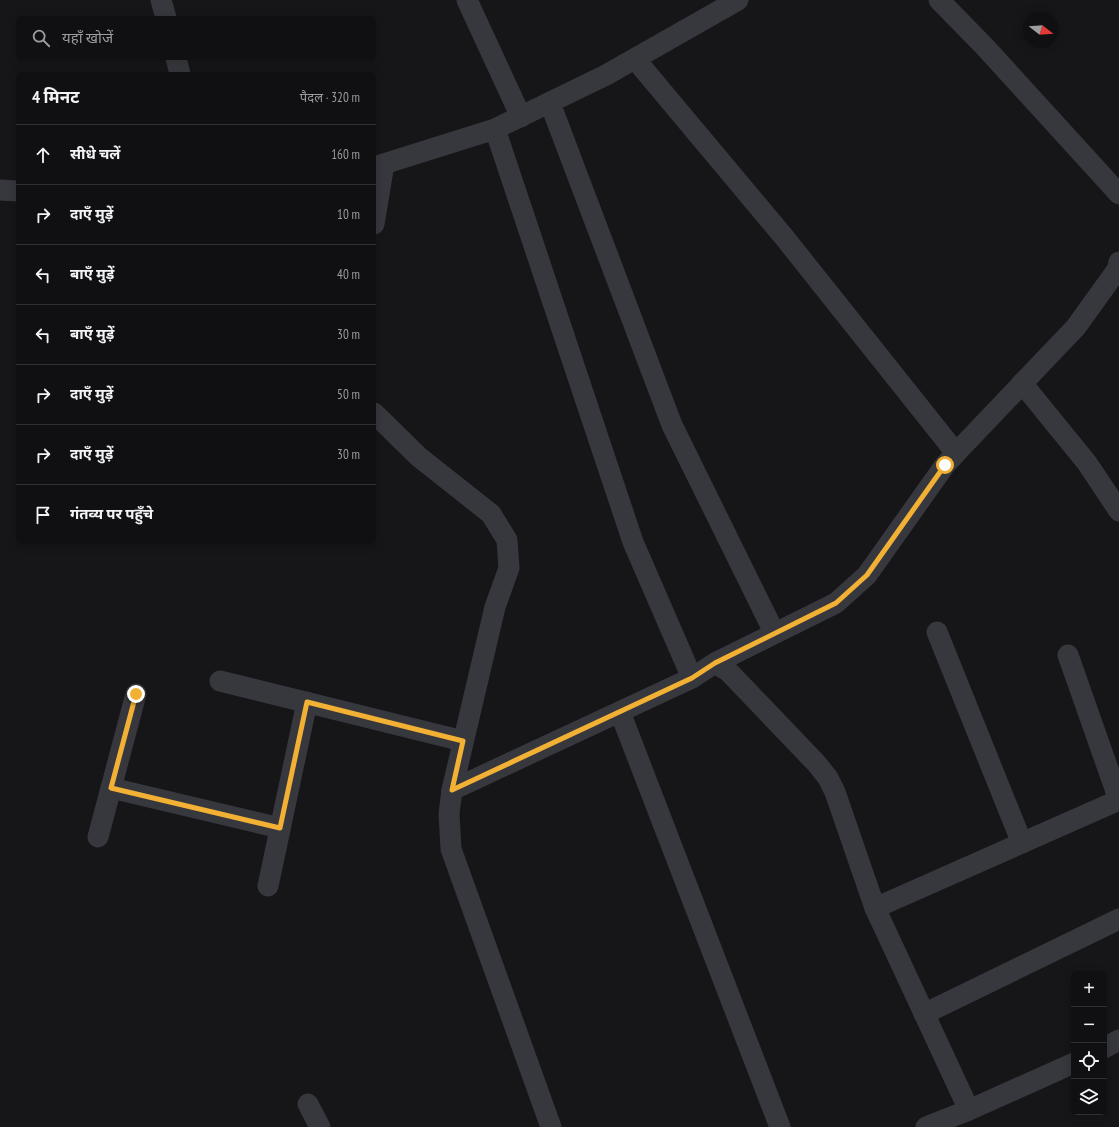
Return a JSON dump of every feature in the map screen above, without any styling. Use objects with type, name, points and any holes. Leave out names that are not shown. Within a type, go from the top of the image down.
[{"type":"street","points":[[162,0],[166,16]]},
{"type":"street","points":[[468,0],[521,117]]},
{"type":"street","points":[[376,200],[379,165],[495,129],[635,60],[738,0]]},
{"type":"street","points":[[939,0],[990,53],[1119,194]]},
{"type":"street","points":[[176,60],[180,72]]},
{"type":"street","points":[[635,60],[784,237],[956,453]]},
{"type":"street","points":[[550,103],[672,425],[774,632]]},
{"type":"street","points":[[495,129],[633,542],[692,678]]},
{"type":"street","points":[[0,190],[16,191]]},
{"type":"street","points":[[452,790],[692,678],[715,663],[774,632],[836,603],[867,575],[941,471],[956,453],[1076,327],[1117,270],[1119,262]]},
{"type":"street","points":[[1022,383],[1087,463],[1119,511]]},
{"type":"street","points":[[376,415],[419,456],[491,514],[506,540],[509,568],[495,607],[452,790],[449,814],[451,849],[551,1127]]},
{"type":"street","points":[[937,632],[1022,843]]},
{"type":"street","points":[[875,908],[1119,800],[1068,655]]},
{"type":"street","points":[[715,663],[728,671],[804,749],[828,778],[835,792],[875,908],[969,1110]]},
{"type":"street","points":[[220,681],[463,741]]},
{"type":"street","points":[[98,837],[136,694]]},
{"type":"street","points":[[268,886],[307,702]]},
{"type":"street","points":[[620,712],[780,1127]]},
{"type":"street","points":[[111,788],[280,828]]},
{"type":"street","points":[[924,1014],[1119,919]]},
{"type":"street","points":[[1107,1046],[1119,1040]]},
{"type":"street","points":[[926,1127],[969,1110],[1071,1063]]},
{"type":"street","points":[[308,1104],[320,1127]]},
{"type":"route","points":[[136,694],[111,788],[280,828],[307,702],[463,741],[452,790],[692,678],[715,663],[774,632],[836,603],[867,575],[945,465]]}]
